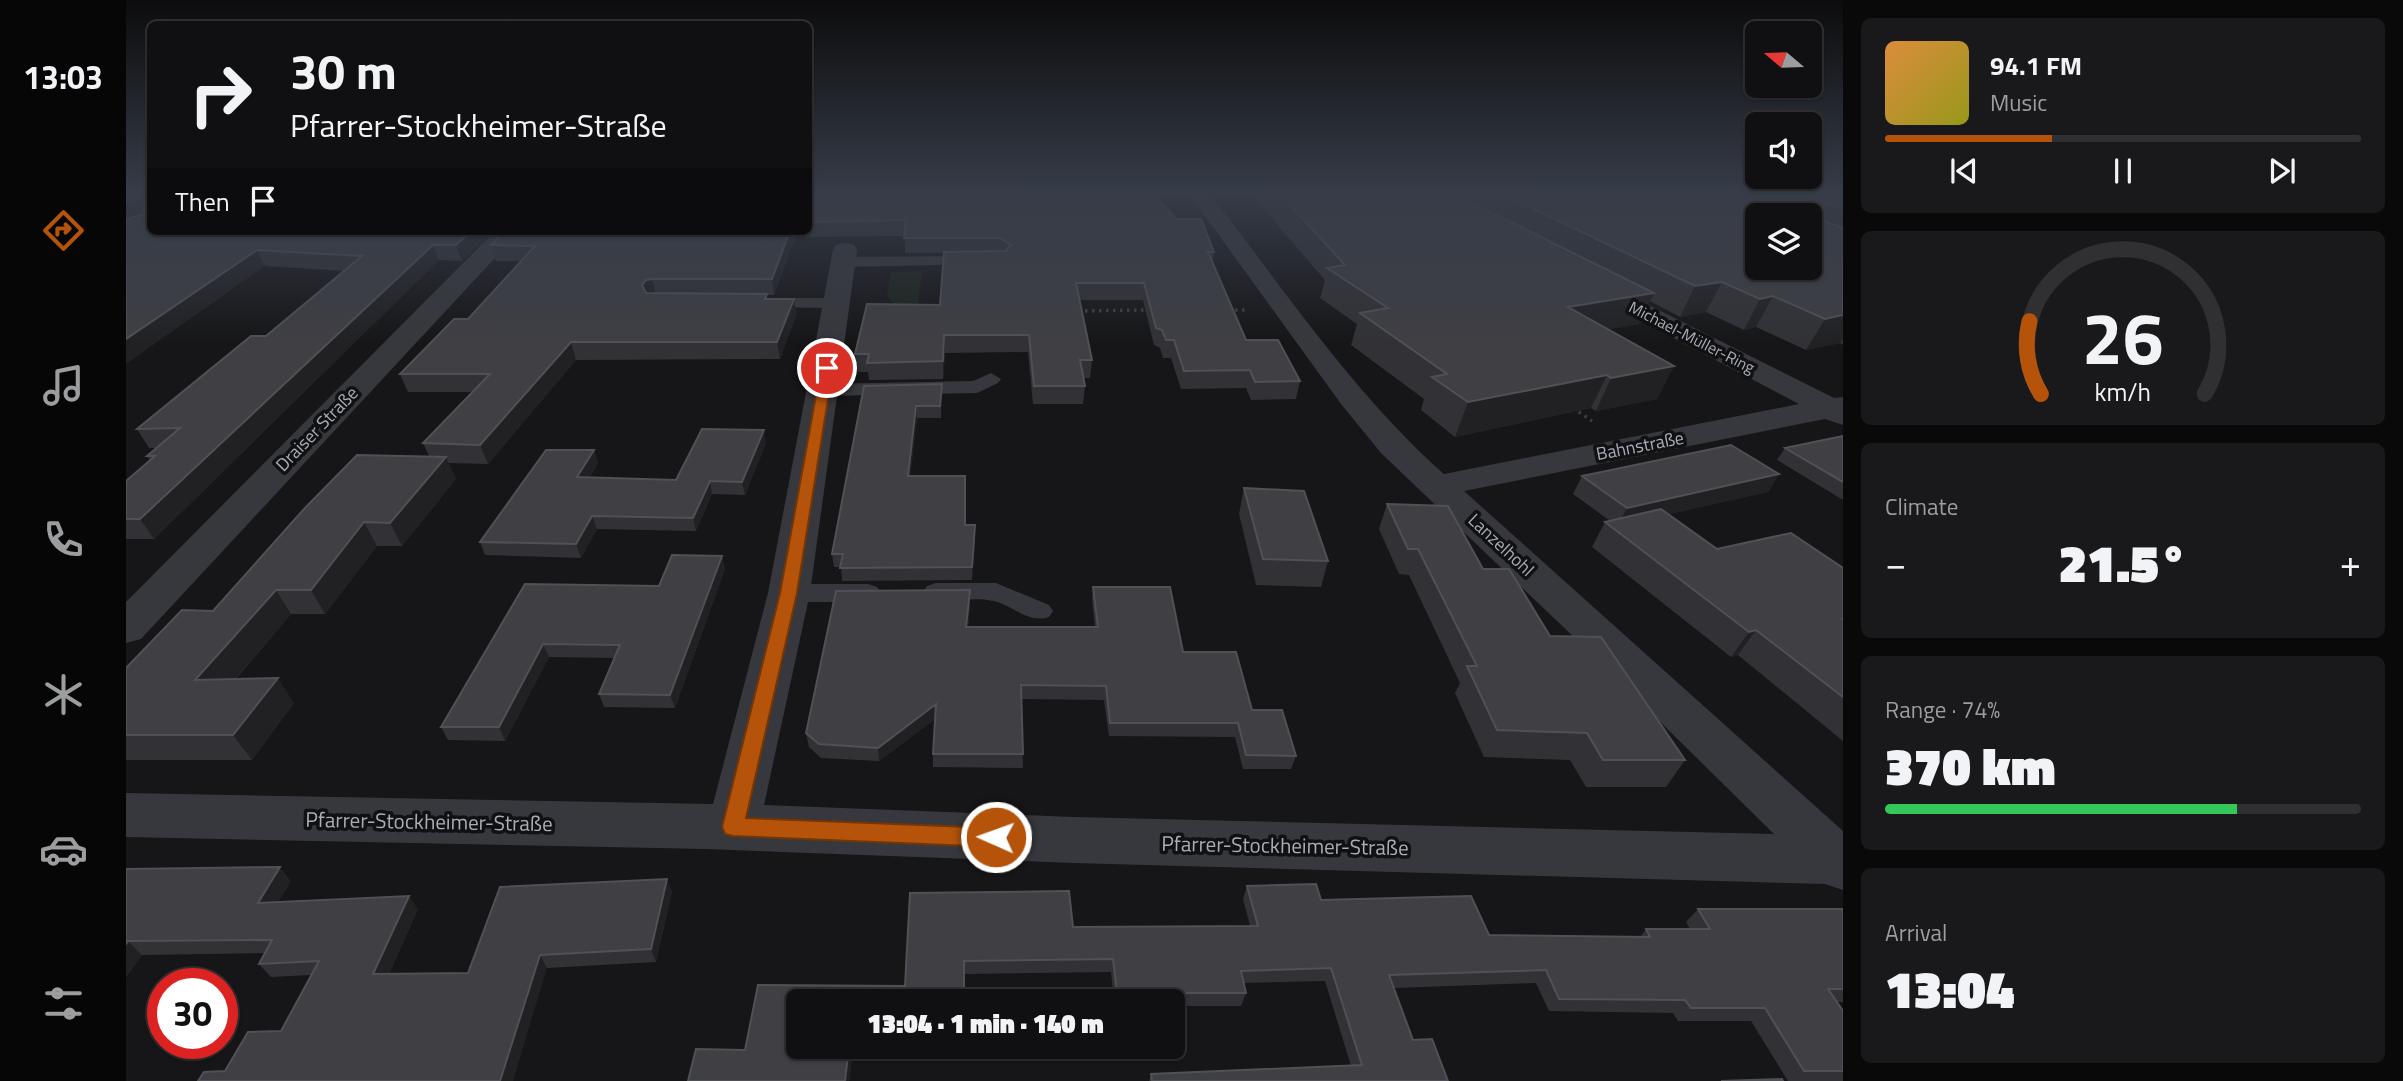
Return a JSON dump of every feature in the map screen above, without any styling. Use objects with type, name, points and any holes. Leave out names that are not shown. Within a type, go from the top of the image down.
[{"type":"street","name":"Draiser Straße","points":[[126,628],[498,241]]},
{"type":"street","name":"Lanzelhohl","points":[[1235,241],[1352,397],[1385,436],[1840,863]]},
{"type":"street","points":[[733,827],[789,593],[844,256]]},
{"type":"street","name":"Michael-Müller-Ring","points":[[1580,279],[1839,410]]},
{"type":"street","name":"Bahnstraße","points":[[1437,486],[1839,410]]},
{"type":"street","name":"Pfarrer-Stockheimer-Straße","points":[[126,815],[733,827],[1840,863]]},
{"type":"lane","points":[[844,256],[987,261]]},
{"type":"lane","points":[[740,303],[838,303]]},
{"type":"lane","points":[[824,390],[977,387],[990,379]]},
{"type":"lane","points":[[789,593],[996,592],[1040,611]]},
{"type":"path","points":[[1078,311],[1162,310]]},
{"type":"path","points":[[1217,310],[1287,310]]},
{"type":"path","points":[[1565,402],[1629,448]]},
{"type":"shaded area","points":[[922,271],[918,305],[895,305],[887,296],[891,272]]},
{"type":"building","points":[[126,241],[460,241],[456,245],[433,245],[140,519],[126,519],[126,481],[155,456],[147,456],[180,428],[137,429],[251,336],[266,336],[362,256],[257,250],[126,339]]},
{"type":"building","points":[[494,241],[786,241],[772,279],[652,279],[646,280],[642,285],[646,293],[767,294],[765,299],[794,299],[777,342],[571,342],[480,445],[423,443],[490,374],[400,374],[454,319],[468,319],[535,246],[491,245]]},
{"type":"building","points":[[1005,241],[1210,241],[1214,252],[1208,252],[1246,340],[1278,340],[1300,381],[1255,382],[1250,370],[1184,371],[1174,340],[1166,340],[1162,330],[1156,328],[1144,283],[1076,283],[1092,360],[1080,360],[1085,386],[1034,386],[1029,335],[944,335],[943,361],[867,363],[869,354],[855,354],[867,304],[940,305],[944,252],[1006,251],[1011,245]]},
{"type":"building","points":[[1323,241],[1550,241],[1654,293],[1568,307],[1674,366],[1611,378],[1607,375],[1468,402],[1432,377],[1447,374],[1360,313],[1388,308],[1327,268],[1345,265]]},
{"type":"building","points":[[1602,241],[1745,241],[1745,280],[1822,280],[1822,241],[1843,241],[1843,315],[1825,319],[1773,296],[1760,299],[1722,282],[1695,286]]},
{"type":"building","points":[[942,384],[940,406],[916,406],[908,476],[965,476],[965,525],[975,525],[972,567],[840,568],[843,554],[832,554],[864,386]]},
{"type":"building","points":[[702,429],[764,430],[742,482],[710,481],[693,518],[592,516],[576,544],[480,542],[546,450],[594,450],[577,477],[676,480]]},
{"type":"building","points":[[1843,436],[1843,482],[1785,448]]},
{"type":"building","points":[[1731,445],[1779,474],[1627,508],[1582,476]]},
{"type":"building","points":[[357,455],[446,457],[390,523],[364,522],[311,590],[276,590],[195,680],[278,678],[233,735],[126,735],[126,668],[182,610],[213,611],[304,509]]},
{"type":"building","points":[[1244,488],[1304,491],[1328,561],[1263,559]]},
{"type":"building","points":[[1387,504],[1448,506],[1483,569],[1509,569],[1550,636],[1601,637],[1685,760],[1603,760],[1587,733],[1497,730],[1467,666],[1477,666],[1418,549],[1408,549]]},
{"type":"building","points":[[1661,509],[1717,549],[1791,533],[1843,568],[1843,697],[1756,630],[1749,632],[1605,522]]},
{"type":"building","points":[[672,555],[722,556],[670,695],[599,694],[620,645],[543,644],[499,727],[441,727],[525,584],[659,586]]},
{"type":"building","points":[[1093,587],[1170,587],[1183,652],[1236,652],[1252,710],[1282,710],[1296,756],[1246,755],[1238,723],[1110,723],[1106,686],[1021,685],[1023,754],[933,754],[936,704],[878,748],[819,744],[806,733],[836,591],[970,590],[966,627],[1098,627]]},
{"type":"building","points":[[280,867],[258,903],[409,896],[373,974],[468,973],[500,887],[667,879],[651,949],[540,955],[500,1081],[198,1081],[204,1072],[225,1071],[232,1059],[238,1059],[238,1049],[248,1032],[281,1031],[319,961],[259,964],[272,940],[128,941],[126,944],[126,869]]},
{"type":"building","points":[[1316,884],[1321,900],[1471,896],[1489,935],[1650,937],[1646,929],[1710,929],[1698,909],[1843,909],[1843,989],[1828,989],[1843,1011],[1843,1071],[1804,1071],[1765,1008],[1691,1008],[1685,1000],[1559,999],[1546,970],[1389,975],[1413,1040],[1432,1039],[1448,1081],[1152,1081],[1151,1074],[1362,1065],[1331,968],[1241,971],[1246,993],[1185,993],[1185,989],[1117,989],[1113,959],[964,961],[964,989],[786,989],[786,1059],[848,1059],[845,1081],[688,1081],[696,1049],[745,1050],[758,985],[905,986],[910,893],[1069,891],[1073,927],[1258,926],[1247,886]]},
{"type":"building","points":[[1782,1079],[1783,1081],[1721,1081]]},
{"type":"route","points":[[827,368],[789,593],[733,827],[996,837]]}]
